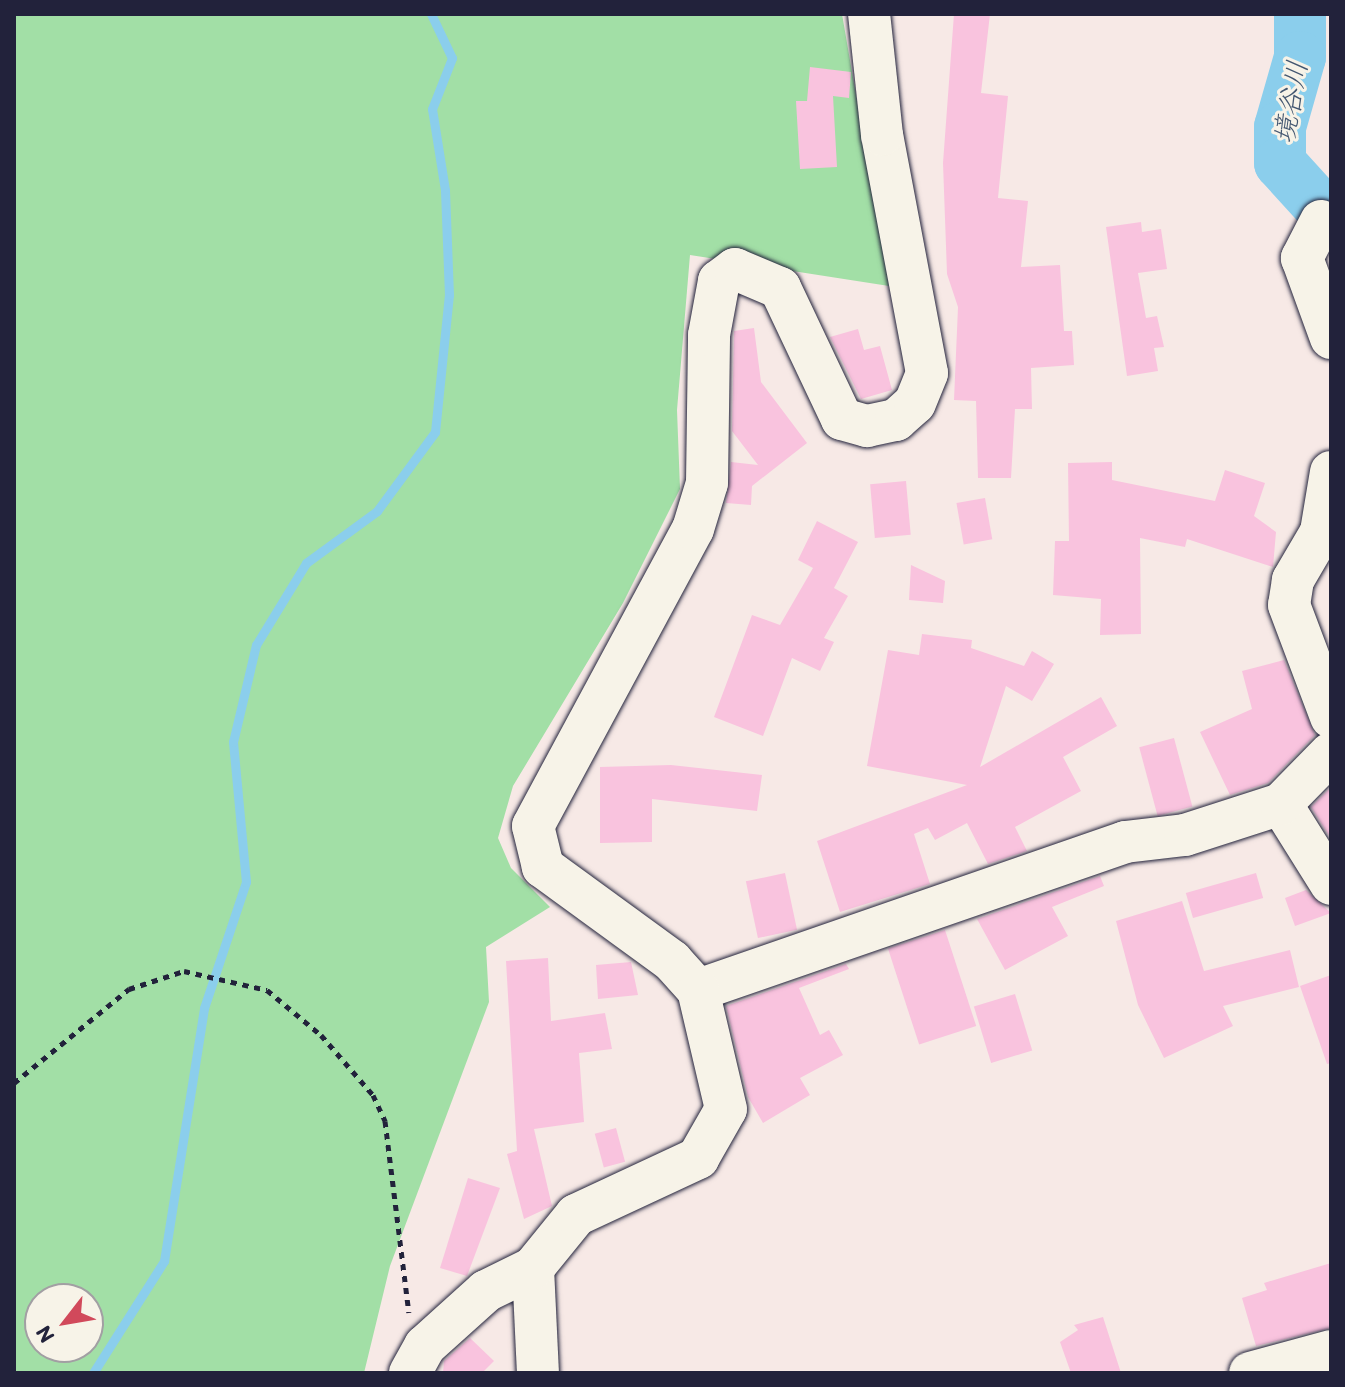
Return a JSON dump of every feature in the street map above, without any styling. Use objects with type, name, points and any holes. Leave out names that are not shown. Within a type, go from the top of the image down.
[{"type":"street","points":[[418,1360],[486,1291],[533,1268],[576,1215],[698,1158],[726,1109],[698,990],[672,961],[543,867],[533,826],[693,529],[707,483],[709,335],[719,281],[735,269],[780,288],[842,419],[867,426],[896,420],[915,403],[927,373],[882,135],[869,14]]},
{"type":"street","points":[[1321,221],[1302,258],[1331,338]]},
{"type":"street","points":[[1331,472],[1321,532],[1293,580],[1289,605],[1331,717]]},
{"type":"street","points":[[698,990],[1125,842],[1185,835],[1281,804],[1331,753]]},
{"type":"street","points":[[1281,804],[1331,884]]},
{"type":"street","points":[[533,1268],[538,1373]]},
{"type":"street","points":[[1250,1373],[1331,1351]]},
{"type":"path","points":[[14,1083],[129,989],[205,971],[267,990],[321,1035],[373,1095],[397,1195],[402,1298],[418,1360]]},
{"type":"green space","points":[[14,14],[842,14],[889,286],[690,255],[677,410],[680,489],[623,603],[513,786],[498,838],[511,868],[550,907],[486,947],[489,1002],[390,1266],[364,1373],[14,1373]]},
{"type":"building","points":[[954,14],[990,14],[981,93],[1008,96],[998,198],[1028,201],[1021,267],[1060,265],[1064,331],[1072,331],[1074,365],[1031,368],[1032,409],[1015,409],[1011,478],[978,478],[976,401],[954,400],[958,307],[947,274],[943,163]]},
{"type":"building","points":[[810,67],[851,72],[849,98],[833,96],[837,167],[800,169],[796,101],[807,101]]},
{"type":"building","points":[[1141,222],[1142,232],[1161,229],[1167,269],[1138,273],[1146,318],[1157,316],[1164,347],[1154,348],[1158,371],[1127,376],[1106,227]]},
{"type":"building","points":[[754,328],[761,382],[807,443],[752,486],[751,505],[726,503],[731,462],[758,465],[732,431],[734,331]]},
{"type":"building","points":[[858,329],[864,350],[880,346],[892,390],[861,399],[830,337]]},
{"type":"building","points":[[1112,462],[1112,480],[1215,501],[1225,470],[1265,483],[1254,516],[1276,532],[1273,567],[1187,539],[1185,547],[1140,538],[1141,634],[1100,635],[1101,599],[1053,595],[1055,541],[1069,541],[1068,463]]},
{"type":"building","points":[[906,481],[911,535],[875,538],[870,484]]},
{"type":"building","points":[[985,498],[992,539],[964,544],[956,503]]},
{"type":"building","points":[[817,521],[858,542],[834,588],[848,596],[824,638],[834,642],[820,671],[792,658],[763,736],[714,717],[752,615],[780,625],[813,568],[798,560]]},
{"type":"building","points":[[911,565],[945,581],[943,603],[909,600]]},
{"type":"building","points":[[922,634],[972,640],[971,648],[1024,666],[1032,651],[1054,664],[1032,701],[1006,686],[980,767],[1101,697],[1117,726],[1063,757],[1081,791],[1015,827],[1027,851],[988,864],[967,823],[935,840],[928,828],[914,834],[930,884],[840,912],[817,841],[967,785],[867,766],[888,650],[919,655]]},
{"type":"building","points":[[1284,660],[1315,735],[1268,783],[1230,795],[1200,732],[1252,709],[1242,671]]},
{"type":"building","points":[[1174,738],[1192,807],[1158,816],[1139,747]]},
{"type":"building","points":[[671,765],[762,775],[757,811],[652,799],[652,842],[600,843],[600,767]]},
{"type":"building","points":[[1331,787],[1331,839],[1311,807]]},
{"type":"building","points":[[785,873],[797,930],[758,938],[746,881]]},
{"type":"building","points":[[1256,873],[1263,898],[1193,918],[1186,893]]},
{"type":"building","points":[[1100,876],[1104,886],[1052,907],[1068,936],[1005,970],[977,919]]},
{"type":"building","points":[[1306,890],[1331,913],[1295,926],[1285,898]]},
{"type":"building","points":[[1182,901],[1204,971],[1290,950],[1299,987],[1223,1006],[1233,1026],[1164,1058],[1138,1005],[1116,921]]},
{"type":"building","points":[[945,930],[976,1026],[919,1045],[888,949]]},
{"type":"building","points":[[548,958],[551,1021],[605,1013],[612,1049],[579,1053],[584,1122],[534,1129],[552,1206],[524,1219],[507,1154],[517,1151],[506,961]]},
{"type":"building","points":[[631,962],[638,995],[598,999],[596,965]]},
{"type":"building","points":[[846,964],[849,969],[799,988],[820,1035],[829,1030],[843,1055],[800,1078],[810,1095],[763,1123],[748,1097],[726,1006]]},
{"type":"building","points":[[1331,975],[1331,1063],[1327,1064],[1300,986]]},
{"type":"building","points":[[1015,994],[1032,1050],[991,1063],[974,1007]]},
{"type":"building","points":[[616,1128],[625,1162],[604,1168],[595,1134]]},
{"type":"building","points":[[468,1178],[500,1188],[467,1276],[440,1268]]},
{"type":"building","points":[[1331,1263],[1331,1328],[1256,1346],[1242,1298],[1267,1290],[1264,1283]]},
{"type":"building","points":[[1103,1317],[1121,1373],[1071,1373],[1060,1342],[1078,1330],[1074,1325]]},
{"type":"building","points":[[470,1338],[494,1361],[482,1373],[443,1373],[444,1361]]},
{"type":"waterway","points":[[93,1373],[164,1261],[204,1008],[246,882],[233,742],[256,645],[306,563],[377,511],[435,432],[449,295],[445,190],[432,109],[452,58],[431,14]]},
{"type":"waterway","name":"境谷川","points":[[1300,14],[1300,57],[1280,127],[1280,163],[1331,219]]}]
